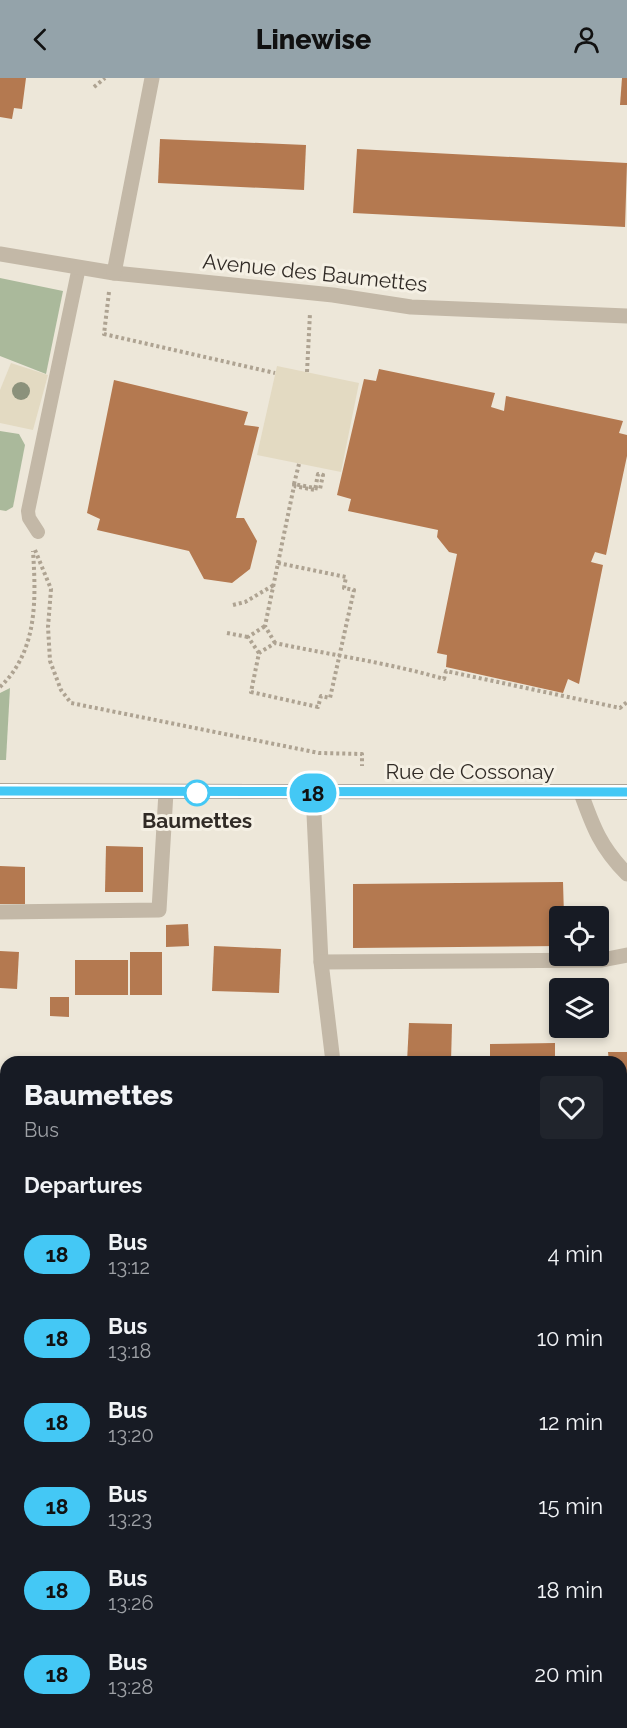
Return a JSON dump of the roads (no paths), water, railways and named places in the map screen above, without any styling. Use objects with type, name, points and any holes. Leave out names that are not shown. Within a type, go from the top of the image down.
[{"type":"main road","name":"Rue de Cossonay","points":[[0,791],[627,792]]},
{"type":"street","points":[[114,273],[152,78]]},
{"type":"street","name":"Avenue des Baumettes","points":[[0,254],[114,273],[333,295],[411,307],[627,316]]},
{"type":"street","points":[[0,912],[159,910],[166,792]]},
{"type":"street","points":[[313,793],[321,962],[332,1056]]},
{"type":"street","points":[[581,793],[594,831],[606,853],[627,874]]},
{"type":"street","points":[[321,962],[602,960],[627,955]]},
{"type":"lane","points":[[35,538],[29,518],[29,506],[79,267]]},
{"type":"place","name":"Baumettes","points":[[197,793]]}]
